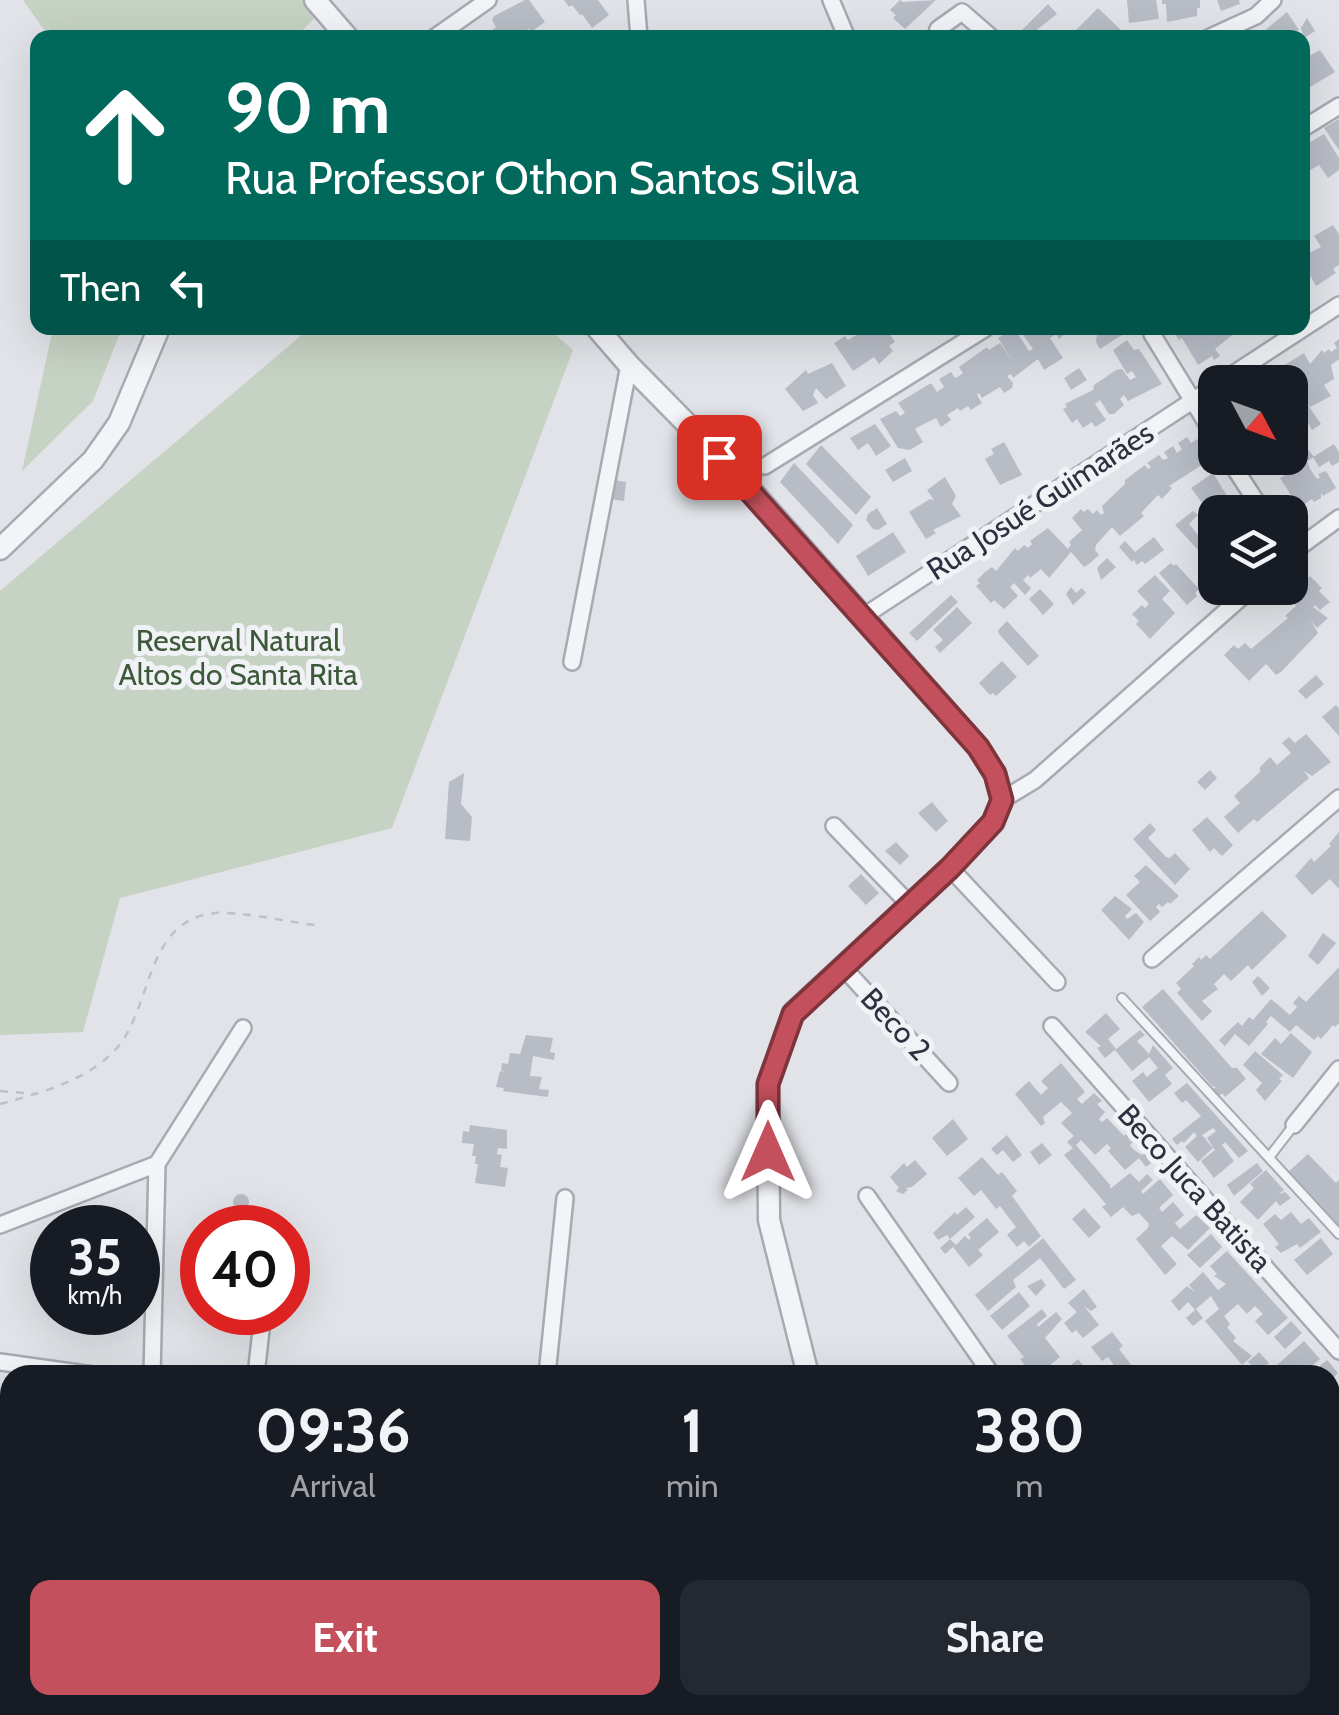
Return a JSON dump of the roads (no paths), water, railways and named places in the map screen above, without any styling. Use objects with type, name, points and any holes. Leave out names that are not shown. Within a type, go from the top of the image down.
[{"type":"street","points":[[315,0],[341,30]]},
{"type":"street","points":[[445,30],[488,0]]},
{"type":"street","points":[[636,0],[639,30]]},
{"type":"street","points":[[831,0],[844,30]]},
{"type":"street","points":[[1225,30],[1256,16],[1273,0]]},
{"type":"street","points":[[938,30],[962,12],[983,30]]},
{"type":"street","points":[[1310,124],[1339,106]]},
{"type":"street","name":"Rua Josué Guimarães","points":[[1310,324],[1339,305]]},
{"type":"street","points":[[0,549],[93,460],[119,423],[156,335]]},
{"type":"street","points":[[603,335],[742,480],[978,747],[995,774],[1002,800]]},
{"type":"street","points":[[765,466],[975,335]]},
{"type":"street","points":[[1153,335],[1198,410]]},
{"type":"street","name":"Rua Josué Guimarães","points":[[1247,365],[1293,335]]},
{"type":"street","points":[[572,662],[629,365]]},
{"type":"street","name":"Rua Josué Guimarães","points":[[864,616],[1198,397]]},
{"type":"street","points":[[1308,540],[1339,518]]},
{"type":"street","points":[[805,1365],[768,1220],[768,1084],[793,1014],[950,868],[993,822],[1002,800],[1035,780],[1233,605]]},
{"type":"street","points":[[1152,959],[1339,798]]},
{"type":"street","points":[[834,826],[910,904]]},
{"type":"street","points":[[950,868],[1057,982]]},
{"type":"street","name":"Beco 2","points":[[842,966],[949,1083]]},
{"type":"street","name":"Beco Juca Batista","points":[[1052,1026],[1339,1351]]},
{"type":"street","points":[[152,1365],[157,1164],[243,1028]]},
{"type":"street","points":[[1294,1126],[1339,1069]]},
{"type":"street","points":[[0,1225],[157,1164]]},
{"type":"street","points":[[867,1196],[985,1365]]},
{"type":"street","points":[[548,1365],[565,1198]]},
{"type":"street","points":[[257,1365],[261,1335]]},
{"type":"lane","points":[[1122,998],[1339,1234]]},
{"type":"lane","points":[[1270,1156],[1294,1126]]},
{"type":"park label","name":"Reserval Natural Altos do Santa Rita","points":[[238,657]]}]
